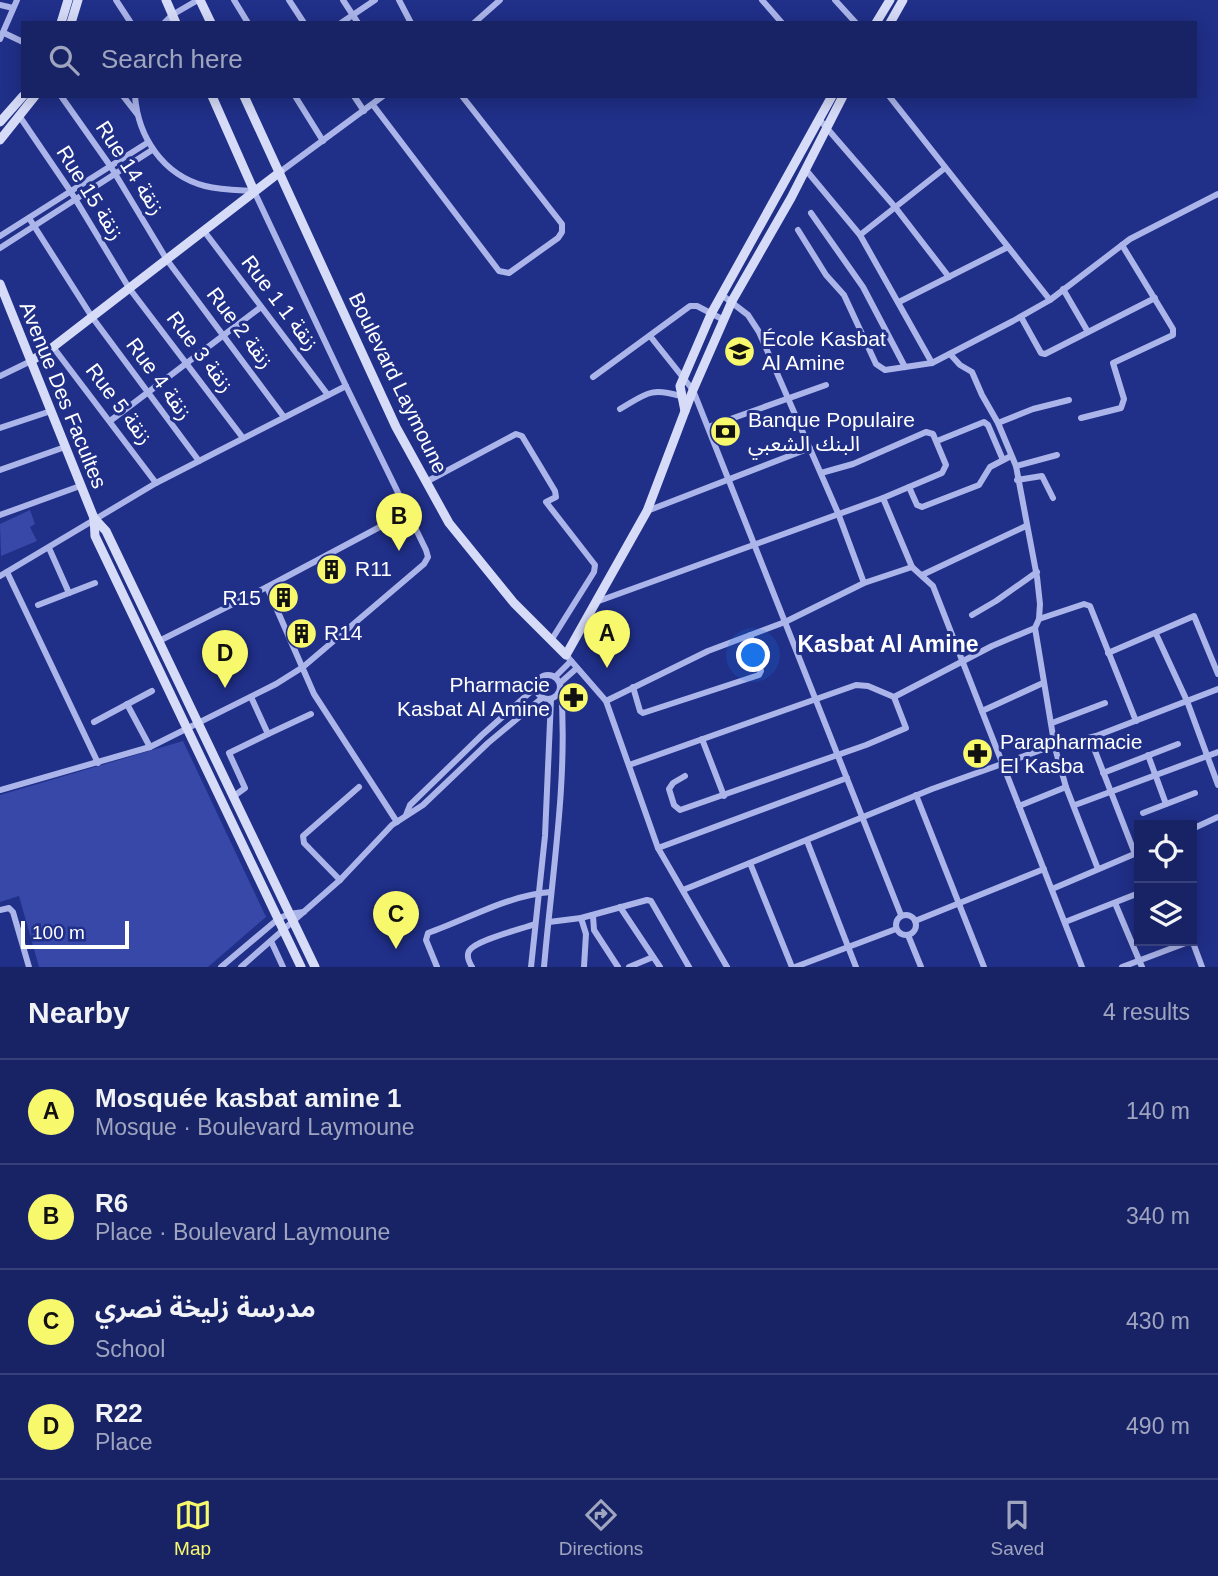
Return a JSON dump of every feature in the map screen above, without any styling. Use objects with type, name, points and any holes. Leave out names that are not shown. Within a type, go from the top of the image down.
[{"type":"street","points":[[17,0],[2,36],[21,41]]},
{"type":"street","points":[[62,21],[68,0]]},
{"type":"street","points":[[72,21],[78,0]]},
{"type":"street","points":[[117,0],[130,21]]},
{"type":"street","points":[[166,0],[174,19],[199,0],[210,21]]},
{"type":"street","points":[[234,0],[247,21]]},
{"type":"street","points":[[289,0],[303,21]]},
{"type":"street","points":[[343,0],[357,21]]},
{"type":"street","points":[[344,21],[375,0]]},
{"type":"street","points":[[399,0],[410,21]]},
{"type":"street","points":[[476,21],[500,0]]},
{"type":"street","points":[[762,0],[780,21]]},
{"type":"street","points":[[835,0],[854,21]]},
{"type":"street","points":[[877,21],[890,0]]},
{"type":"street","points":[[891,21],[904,0]]},
{"type":"street","points":[[0,5],[13,8]]},
{"type":"street","points":[[0,122],[21,98]]},
{"type":"street","points":[[0,140],[34,98]]},
{"type":"street","name":"Rue 14 زنقة","points":[[62,98],[113,170],[167,260]]},
{"type":"street","points":[[124,98],[138,116]]},
{"type":"street","points":[[135,98],[138,116],[150,146],[182,176],[201,185],[254,191]]},
{"type":"street","points":[[0,790],[150,747],[251,696],[303,667],[426,560],[426,550],[254,191],[213,98]]},
{"type":"street","name":"Boulevard Laymoune","points":[[245,98],[396,427],[449,523],[514,603],[569,658]]},
{"type":"street","points":[[296,98],[323,141]]},
{"type":"street","points":[[355,98],[364,111]]},
{"type":"street","points":[[0,376],[53,347],[254,191],[380,98]]},
{"type":"street","points":[[373,104],[499,271],[509,273],[558,238],[562,232],[562,224],[464,98]]},
{"type":"street","points":[[685,411],[680,396],[683,377],[711,314],[831,98]]},
{"type":"street","points":[[555,677],[569,658],[594,602],[646,512],[693,390],[732,300],[806,170],[843,98]]},
{"type":"street","points":[[891,98],[1050,300]]},
{"type":"street","name":"Rue 15 زنقة","points":[[20,117],[71,192],[129,288]]},
{"type":"street","points":[[819,119],[895,207],[949,276]]},
{"type":"street","points":[[0,248],[75,200],[113,170],[150,146]]},
{"type":"street","points":[[860,235],[946,168]]},
{"type":"street","points":[[0,236],[71,192],[113,170]]},
{"type":"street","points":[[806,170],[860,235],[932,363]]},
{"type":"street","points":[[797,230],[826,275],[845,295],[876,364],[884,370],[932,363],[1021,317],[1050,300],[1122,245],[1218,194]]},
{"type":"street","points":[[811,213],[863,287],[905,367]]},
{"type":"street","name":"Rue 4 زنقة","points":[[29,218],[92,317],[199,461]]},
{"type":"street","name":"Rue 1 زنقة 1","points":[[204,231],[328,395]]},
{"type":"street","points":[[1081,418],[1121,408],[1124,399],[1113,363],[1173,335],[1173,329],[1122,245]]},
{"type":"street","points":[[899,302],[1008,247]]},
{"type":"street","name":"Rue 2 زنقة","points":[[167,260],[284,417]]},
{"type":"street","name":"Avenue Des Facultes","points":[[0,284],[94,518]]},
{"type":"street","name":"Rue 3 زنقة","points":[[129,288],[243,438]]},
{"type":"street","points":[[1063,289],[1088,332]]},
{"type":"street","points":[[722,295],[732,300],[748,315],[759,332],[838,513],[864,583]]},
{"type":"street","points":[[1021,317],[1043,354],[1155,298]]},
{"type":"street","points":[[593,377],[690,306],[697,306],[724,320]]},
{"type":"street","points":[[110,421],[261,307]]},
{"type":"street","points":[[650,336],[693,390],[901,915]]},
{"type":"street","name":"Rue 5 زنقة","points":[[53,347],[156,483]]},
{"type":"street","points":[[950,354],[960,365],[972,372],[999,423],[1016,466],[1037,572],[1040,604],[1035,628],[1055,748],[1066,787],[1098,869]]},
{"type":"street","points":[[708,427],[826,385]]},
{"type":"street","points":[[98,763],[4,574],[156,483],[346,386]]},
{"type":"street","points":[[620,408],[652,391],[680,396]]},
{"type":"street","points":[[999,423],[1032,409],[1069,400]]},
{"type":"street","points":[[0,428],[51,411]]},
{"type":"street","points":[[937,441],[984,422],[988,425],[1003,460]]},
{"type":"street","points":[[594,602],[883,498],[943,473],[946,464],[933,434],[926,432],[853,464],[821,473]]},
{"type":"street","points":[[426,482],[516,434],[522,436],[555,491],[556,497],[546,502],[595,565],[594,572],[552,639]]},
{"type":"street","points":[[0,470],[65,447]]},
{"type":"street","points":[[646,512],[810,448]]},
{"type":"street","points":[[909,487],[917,505],[922,508],[979,485],[990,467],[1011,456]]},
{"type":"street","points":[[1016,466],[1057,456]]},
{"type":"street","points":[[1017,480],[1042,476],[1053,498]]},
{"type":"street","points":[[0,515],[80,486]]},
{"type":"street","points":[[883,498],[912,567],[933,586],[1082,967]]},
{"type":"street","points":[[159,642],[406,513]]},
{"type":"street","points":[[94,518],[106,531],[315,967]]},
{"type":"street","points":[[94,518],[95,536],[301,967]]},
{"type":"street","points":[[922,575],[1026,526]]},
{"type":"street","points":[[49,548],[69,593]]},
{"type":"street","points":[[606,701],[709,651],[785,622],[864,583],[912,567]]},
{"type":"street","points":[[972,615],[1037,572]]},
{"type":"street","points":[[38,605],[95,583]]},
{"type":"street","points":[[267,587],[324,712],[397,822]]},
{"type":"street","points":[[1039,619],[1088,604],[1090,606],[1136,720]]},
{"type":"street","points":[[1108,653],[1194,616],[1218,674]]},
{"type":"street","points":[[894,697],[962,660],[1035,628]]},
{"type":"street","points":[[1156,634],[1187,701],[1218,785]]},
{"type":"street","points":[[633,687],[643,713],[759,675],[761,671],[750,635]]},
{"type":"street","points":[[569,658],[606,701],[658,848],[727,967]]},
{"type":"street","points":[[220,967],[278,919],[291,918],[304,912],[397,822],[415,812],[488,743],[542,698],[551,699],[558,695],[560,685],[577,668]]},
{"type":"street","points":[[406,815],[410,805],[536,687],[542,677],[555,677]]},
{"type":"street","points":[[544,967],[560,804],[562,708],[560,685],[555,677]]},
{"type":"street","points":[[982,711],[1043,683]]},
{"type":"street","points":[[629,765],[815,698],[863,684],[894,697],[906,728],[686,810],[677,808],[669,789],[673,783],[685,776]]},
{"type":"street","points":[[536,687],[542,698]]},
{"type":"street","points":[[683,890],[916,795],[1003,764],[1090,738],[1218,689]]},
{"type":"street","points":[[93,722],[152,691]]},
{"type":"street","points":[[251,696],[268,734]]},
{"type":"street","points":[[531,967],[545,836],[551,699]]},
{"type":"street","points":[[1052,723],[1105,703]]},
{"type":"street","points":[[127,704],[150,747]]},
{"type":"street","points":[[216,759],[311,714]]},
{"type":"street","points":[[1090,738],[1134,846]]},
{"type":"street","points":[[702,739],[724,796]]},
{"type":"street","points":[[1103,773],[1178,744]]},
{"type":"street","points":[[1074,806],[1218,752]]},
{"type":"street","points":[[229,753],[245,788],[234,796]]},
{"type":"street","points":[[1148,755],[1166,804]]},
{"type":"street","points":[[658,848],[847,778]]},
{"type":"street","points":[[340,880],[304,843],[303,836],[359,787]]},
{"type":"street","points":[[1020,806],[1066,787]]},
{"type":"street","points":[[1143,813],[1195,793]]},
{"type":"street","points":[[916,795],[984,967]]},
{"type":"street","points":[[1197,827],[1218,817]]},
{"type":"street","points":[[807,841],[856,967]]},
{"type":"street","points":[[1052,889],[1134,854]]},
{"type":"street","points":[[750,863],[793,967],[896,929]]},
{"type":"street","points":[[915,921],[1044,869]]},
{"type":"street","points":[[437,967],[425,940],[428,933],[538,893],[551,892]]},
{"type":"street","points":[[1065,922],[1134,895]]},
{"type":"street","points":[[548,922],[593,916],[644,900],[651,901],[689,967]]},
{"type":"street","points":[[1115,903],[1141,964]]},
{"type":"street","points":[[620,907],[660,967]]},
{"type":"street","points":[[0,910],[9,908],[13,912],[29,967]]},
{"type":"street","points":[[908,914],[915,921],[916,928],[908,935],[902,935],[896,929],[896,920],[901,915],[908,914]]},
{"type":"street","points":[[593,916],[594,930],[616,966]]},
{"type":"street","points":[[242,967],[283,931],[291,918]]},
{"type":"street","points":[[581,918],[586,934],[584,967]]},
{"type":"street","points":[[472,967],[468,952],[476,944],[534,924]]},
{"type":"street","points":[[908,935],[921,967]]},
{"type":"street","points":[[271,941],[283,967]]},
{"type":"street","points":[[1122,967],[1141,964],[1180,946]]},
{"type":"street","points":[[1193,946],[1202,967]]},
{"type":"street","points":[[628,967],[653,957]]},
{"type":"shaded area","points":[[30,510],[35,524],[30,527],[37,541],[1,556],[0,524]]},
{"type":"shaded area","points":[[183,741],[266,917],[208,967],[39,967],[19,896],[0,902],[0,795]]},
{"type":"place","name":"École Kasbat Al Amine","points":[[739,351]]},
{"type":"place","name":"Banque Populaire البنك الشعبي","points":[[725,432]]},
{"type":"place","name":"R6","points":[[399,551]]},
{"type":"place","name":"R11","points":[[332,569]]},
{"type":"place","name":"R15","points":[[284,598]]},
{"type":"place","name":"R14","points":[[301,633]]},
{"type":"place","name":"Mosquée kasbat amine 1","points":[[607,668]]},
{"type":"place","name":"R22","points":[[225,688]]},
{"type":"place","name":"Pharmacie Kasbat Al Amine","points":[[573,697]]},
{"type":"place","name":"Parapharmacie El Kasba","points":[[977,754]]},
{"type":"place","name":"مدرسة زليخة نصري","points":[[396,949]]},
{"type":"district","name":"Kasbat Al Amine","points":[[888,644]]}]
